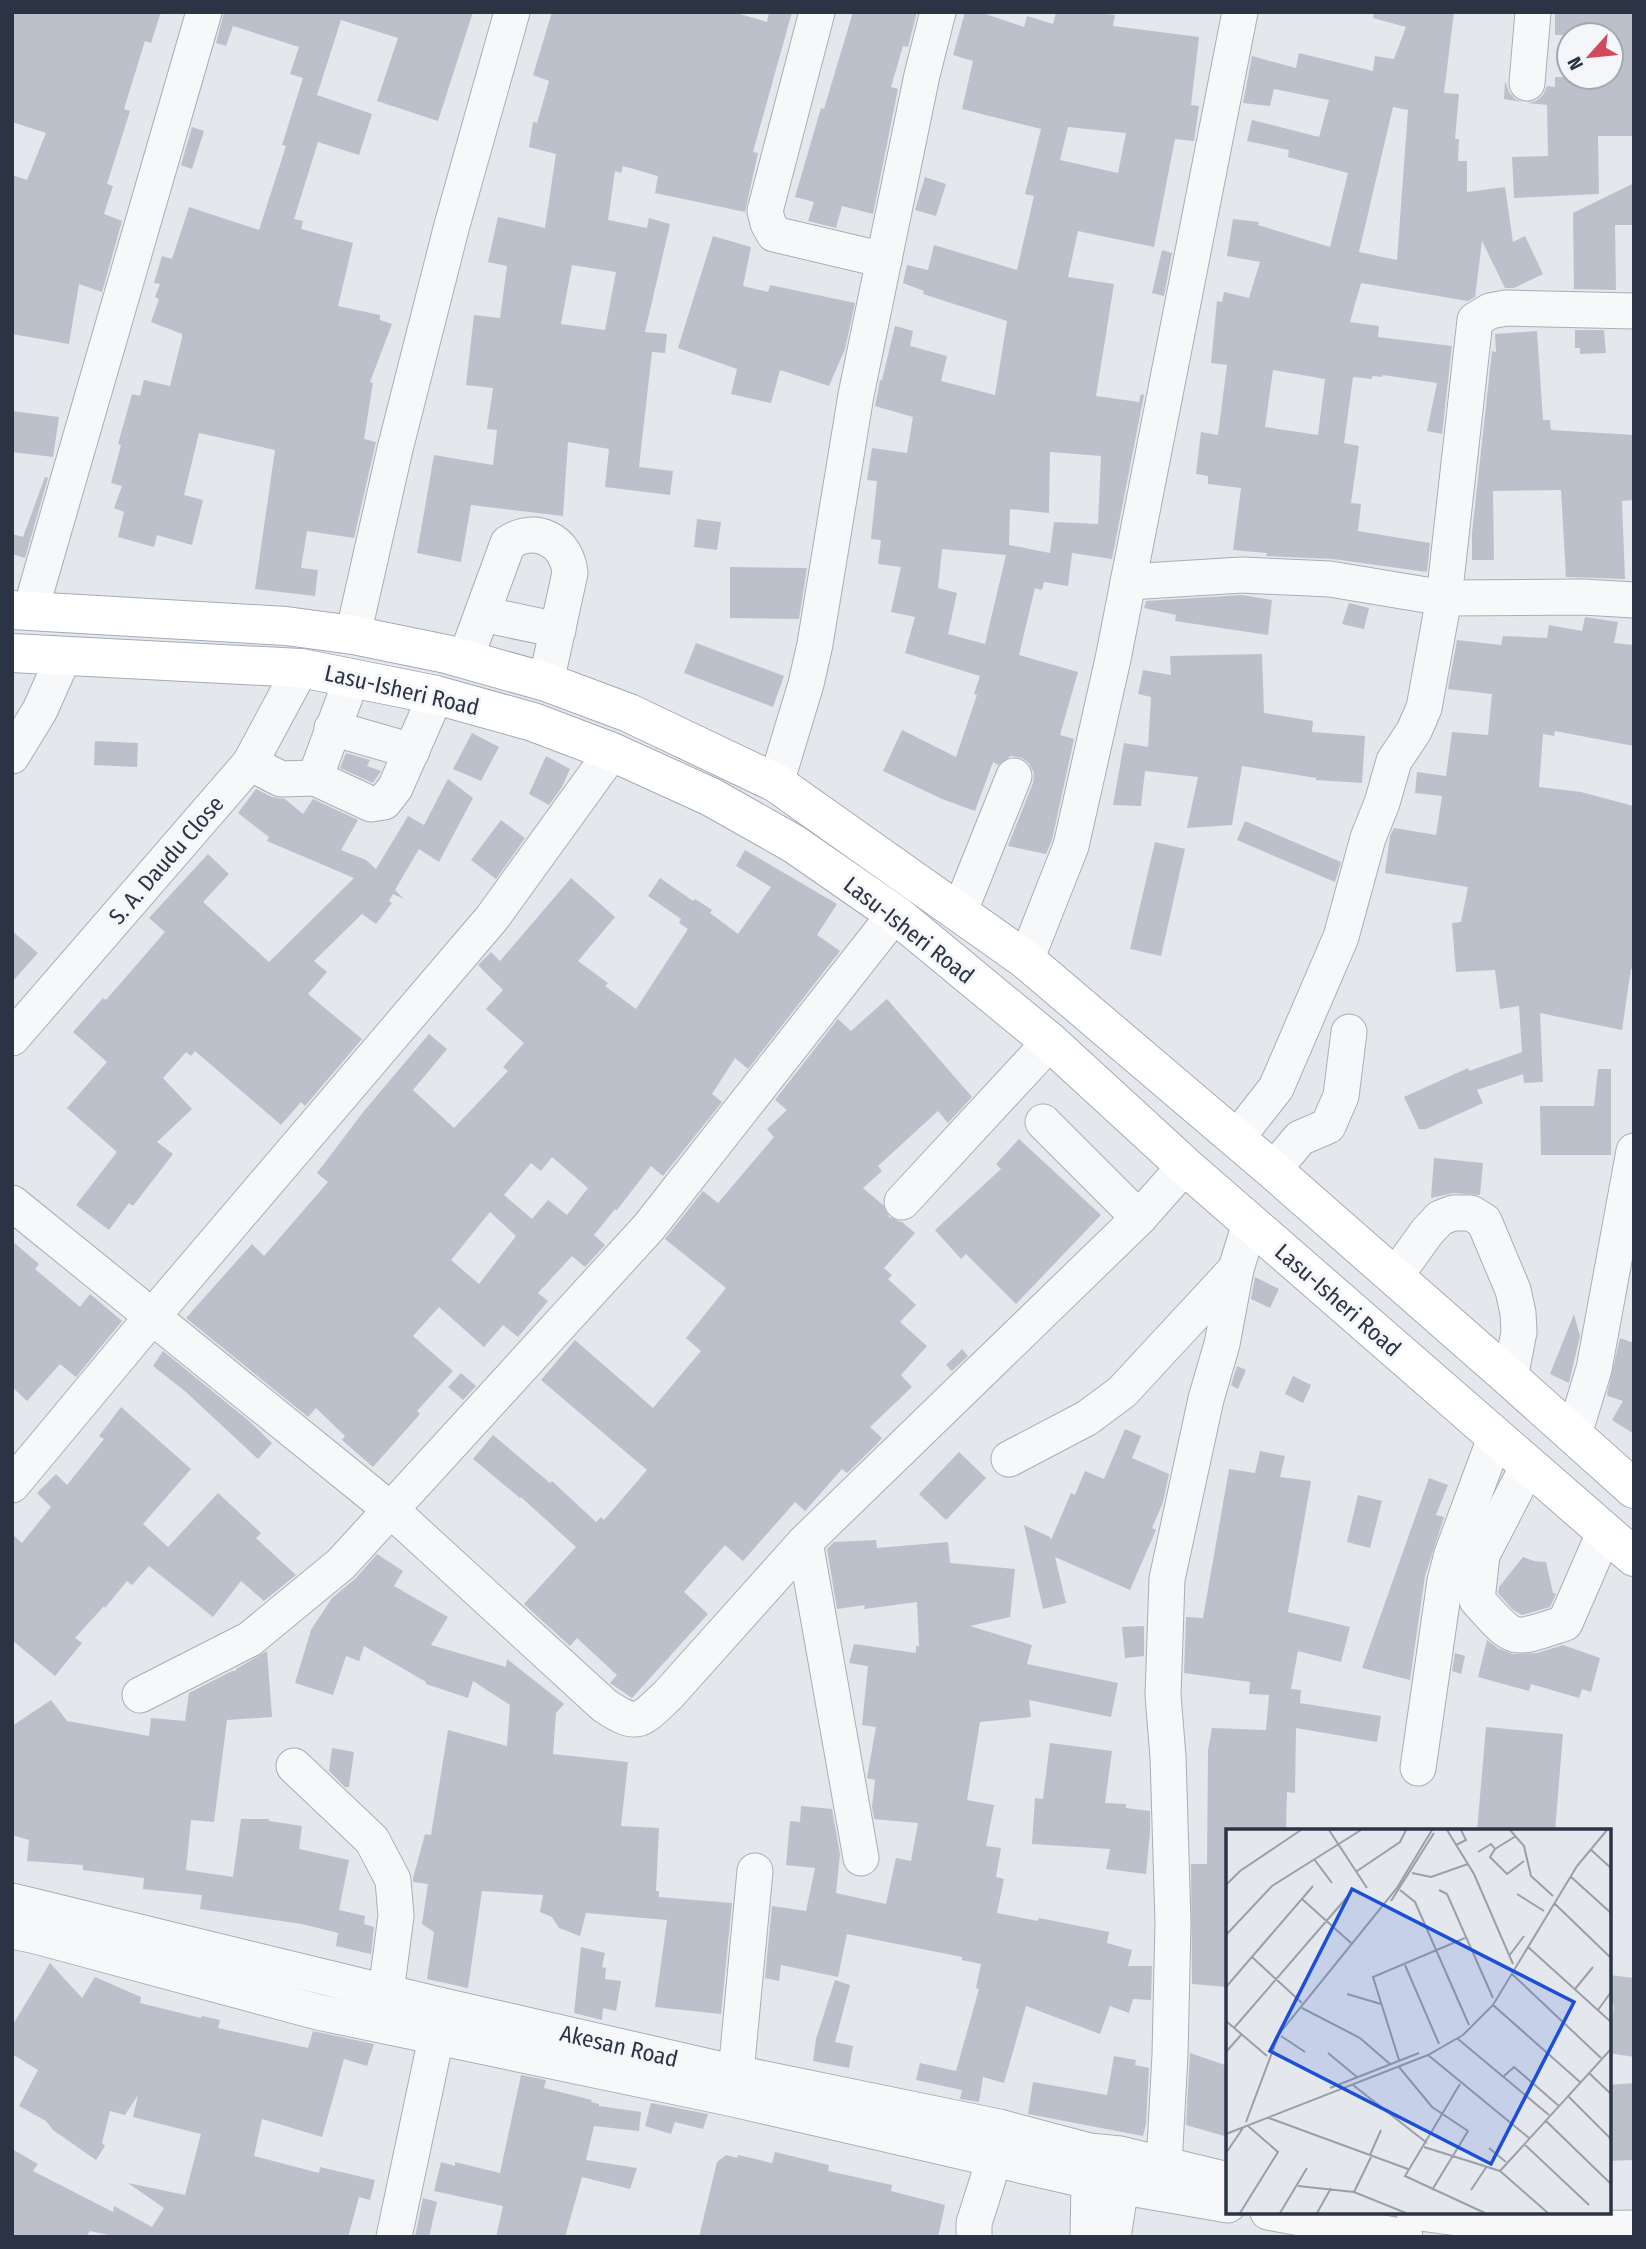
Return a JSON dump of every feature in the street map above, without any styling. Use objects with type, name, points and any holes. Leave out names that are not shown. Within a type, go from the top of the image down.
[{"type":"main road","name":"Lasu-Isheri Road","points":[[21,611],[286,626],[353,635],[465,660],[546,682],[629,713],[723,755],[776,783],[1026,960],[1273,1170],[1634,1489]]},
{"type":"main road","name":"Lasu-Isheri Road","points":[[12,653],[301,668],[436,695],[533,722],[612,752],[711,797],[794,844],[895,914],[1050,1042],[1185,1166],[1634,1557]]},
{"type":"street","points":[[21,611],[204,12]]},
{"type":"street","points":[[353,635],[395,449],[442,264],[512,12]]},
{"type":"street","points":[[817,12],[765,211],[768,223],[774,234],[884,260]]},
{"type":"street","points":[[776,783],[806,684],[815,644],[856,395],[922,75],[938,12]]},
{"type":"street","points":[[1026,960],[1071,846],[1128,582],[1240,12]]},
{"type":"street","points":[[1527,83],[1533,12]]},
{"type":"street","points":[[1236,1139],[1276,1088],[1341,937],[1368,838],[1394,761],[1414,731],[1424,708],[1444,598],[1475,320],[1490,311],[1506,308],[1634,311]]},
{"type":"street","points":[[465,660],[508,543],[517,537],[530,536],[554,540],[562,548],[570,573],[546,682]]},
{"type":"street","points":[[1128,582],[1255,575],[1330,579],[1444,598],[1583,597],[1634,600]]},
{"type":"street","points":[[482,614],[558,630]]},
{"type":"street","points":[[12,756],[26,707],[64,656]]},
{"type":"street","name":"S. A. Daudu Close","points":[[12,1038],[250,763],[301,668]]},
{"type":"street","points":[[315,778],[352,678]]},
{"type":"street","points":[[250,763],[281,779],[315,778],[371,804],[384,802],[395,788],[436,695]]},
{"type":"street","points":[[332,729],[412,751]]},
{"type":"street","points":[[12,1485],[492,918],[612,752]]},
{"type":"street","points":[[959,913],[1014,776]]},
{"type":"street","points":[[140,1695],[250,1639],[341,1564],[649,1227],[895,914]]},
{"type":"street","points":[[1273,1170],[1300,1138],[1328,1126],[1341,1096],[1349,1032]]},
{"type":"street","points":[[902,1202],[1050,1042]]},
{"type":"street","points":[[1043,1122],[1139,1218]]},
{"type":"street","points":[[1574,1434],[1594,1369],[1634,1151]]},
{"type":"street","points":[[12,1203],[391,1510],[605,1706],[625,1719],[643,1718],[668,1695],[806,1542],[1139,1218],[1185,1166]]},
{"type":"street","points":[[1394,1278],[1440,1218],[1453,1213],[1471,1213],[1483,1222],[1513,1290],[1518,1313],[1519,1332],[1510,1378]]},
{"type":"street","points":[[1164,2165],[1173,1922],[1168,1757],[1163,1695],[1167,1579],[1206,1399],[1222,1344],[1236,1269],[1250,1223]]},
{"type":"street","points":[[1009,1459],[1087,1418],[1122,1392],[1236,1269]]},
{"type":"street","points":[[1418,1768],[1445,1581],[1452,1554],[1495,1438]]},
{"type":"street","points":[[1529,1464],[1482,1555],[1477,1600],[1499,1625],[1510,1634],[1522,1636],[1565,1623],[1605,1531]]},
{"type":"street","points":[[806,1542],[862,1858]]},
{"type":"street","points":[[294,1766],[372,1840],[393,1880],[397,1916],[386,1992]]},
{"type":"street","points":[[736,2073],[755,1871]]},
{"type":"street","name":"Akesan Road","points":[[12,1901],[736,2073],[995,2143],[1105,2184],[1226,2205]]},
{"type":"street","name":"Akesan Road","points":[[12,1931],[318,2012],[729,2098],[995,2143],[1120,2154],[1226,2180]]},
{"type":"street","points":[[394,2237],[436,2038]]},
{"type":"street","points":[[974,2237],[974,2223],[988,2179],[995,2143]]},
{"type":"street","points":[[1088,2237],[1105,2184]]},
{"type":"street","points":[[1105,2184],[1113,2237]]},
{"type":"street","points":[[1279,2214],[1405,2237]]},
{"type":"street","points":[[1444,2214],[1589,2229],[1634,2228]]},
{"type":"building","points":[[12,12],[161,12],[151,43],[145,41],[124,109],[130,111],[107,184],[113,186],[104,214],[122,221],[102,292],[79,284],[69,344],[12,334],[12,175],[27,180],[46,133],[12,122]]},
{"type":"building","points":[[224,12],[473,12],[438,121],[377,101],[398,38],[341,20],[317,95],[372,114],[359,155],[318,142],[294,219],[303,221],[301,229],[353,243],[338,306],[380,315],[380,320],[392,324],[370,382],[373,383],[364,439],[376,442],[354,538],[307,531],[301,568],[318,570],[315,596],[255,589],[275,450],[199,433],[184,495],[203,500],[192,545],[157,535],[154,547],[118,537],[124,512],[114,508],[122,486],[111,483],[121,445],[118,444],[132,394],[140,396],[144,380],[170,386],[182,338],[182,334],[151,322],[159,299],[155,297],[160,284],[154,283],[162,256],[172,259],[189,207],[259,230],[286,146],[282,145],[303,78],[290,74],[299,47],[233,26],[226,46],[216,43]]},
{"type":"building","points":[[552,12],[733,12],[767,22],[769,12],[792,12],[753,152],[758,153],[745,212],[655,193],[658,176],[623,166],[621,173],[615,171],[608,220],[647,228],[649,218],[670,224],[645,332],[667,334],[665,353],[652,352],[639,467],[673,471],[670,495],[605,487],[609,449],[568,442],[563,516],[471,505],[461,562],[417,553],[434,455],[493,465],[497,430],[487,429],[493,388],[466,385],[474,315],[500,318],[507,266],[488,262],[498,217],[545,228],[556,154],[529,147],[533,122],[537,123],[549,81],[533,75]],"holes":[[[572,265],[616,272],[605,330],[561,324]]]},
{"type":"building","points":[[853,12],[917,12],[908,47],[903,46],[891,87],[898,89],[873,214],[842,206],[836,228],[808,221],[814,202],[795,197]]},
{"type":"building","points":[[965,12],[980,12],[1024,27],[1027,16],[1053,24],[1056,12],[1096,12],[1115,15],[1113,26],[1199,37],[1191,105],[1199,106],[1194,141],[1175,139],[1154,247],[1078,231],[1068,277],[1114,284],[1096,396],[1139,402],[1141,394],[1144,395],[1112,559],[1072,553],[1068,586],[1044,582],[1042,590],[1035,588],[1019,655],[1078,672],[1060,735],[1074,739],[1052,840],[1046,854],[1008,846],[1033,783],[1034,773],[1029,763],[1022,758],[1011,756],[998,765],[993,762],[975,811],[942,799],[883,771],[902,730],[956,757],[977,695],[974,694],[980,676],[905,653],[915,617],[891,612],[901,567],[878,564],[881,540],[871,539],[877,481],[867,480],[872,448],[907,453],[913,417],[875,406],[880,380],[895,326],[913,331],[910,346],[947,356],[941,381],[995,395],[1007,321],[923,294],[924,291],[903,283],[907,265],[928,270],[934,245],[1017,270],[1034,196],[1025,194],[1041,129],[962,109],[973,61],[953,55]],"holes":[[[1068,127],[1126,133],[1118,173],[1060,160]],[[1050,452],[1101,456],[1098,524],[1054,522],[1050,553],[1009,545],[1010,509],[1049,513]],[[942,549],[1006,555],[985,644],[948,634],[957,593],[938,588]]]},
{"type":"building","points":[[1374,12],[1454,12],[1444,93],[1459,94],[1455,139],[1459,139],[1458,161],[1467,161],[1467,192],[1505,187],[1513,242],[1525,236],[1543,274],[1514,288],[1505,288],[1482,241],[1475,297],[1468,301],[1361,283],[1350,322],[1379,326],[1378,337],[1452,346],[1442,434],[1427,431],[1437,383],[1383,375],[1372,376],[1372,379],[1353,377],[1344,443],[1359,446],[1351,503],[1361,504],[1358,531],[1430,543],[1427,572],[1333,559],[1266,556],[1267,553],[1233,550],[1241,488],[1208,484],[1208,476],[1196,474],[1201,432],[1218,435],[1227,365],[1211,363],[1217,301],[1222,302],[1224,292],[1249,298],[1260,262],[1227,256],[1233,219],[1259,222],[1258,225],[1330,247],[1348,173],[1288,157],[1289,150],[1247,141],[1252,120],[1319,137],[1329,100],[1274,89],[1270,106],[1243,103],[1252,56],[1296,68],[1299,53],[1373,71],[1375,56],[1394,59],[1406,27],[1373,18]],"holes":[[[1393,107],[1408,110],[1397,260],[1359,252]],[[1273,370],[1325,379],[1318,435],[1265,427]]]},
{"type":"building","points":[[1555,12],[1631,12],[1634,15],[1634,136],[1598,136],[1599,194],[1514,198],[1512,157],[1548,156],[1547,105],[1528,103],[1543,95],[1547,86],[1555,87],[1555,91],[1625,91],[1625,21],[1555,21]]},
{"type":"building","points":[[1505,81],[1509,92],[1522,102],[1504,99]]},
{"type":"building","points":[[192,127],[204,131],[192,169],[181,165]]},
{"type":"building","points":[[925,177],[946,184],[936,216],[915,210]]},
{"type":"building","points":[[1634,183],[1634,225],[1615,225],[1616,290],[1574,289],[1573,213]]},
{"type":"building","points":[[713,236],[751,247],[743,286],[768,292],[770,285],[855,303],[845,349],[829,386],[780,370],[771,403],[731,394],[737,369],[678,348]]},
{"type":"building","points":[[1162,250],[1172,253],[1164,296],[1152,293]]},
{"type":"building","points":[[1575,330],[1604,330],[1606,353],[1580,354],[1580,348],[1575,348]]},
{"type":"building","points":[[1537,331],[1543,420],[1550,420],[1551,430],[1634,435],[1634,500],[1622,501],[1625,579],[1566,577],[1561,490],[1493,491],[1494,560],[1472,560],[1472,533],[1492,351],[1496,352],[1495,334]]},
{"type":"building","points":[[12,411],[59,417],[53,457],[12,452]]},
{"type":"building","points":[[45,477],[48,478],[25,558],[12,554],[12,534],[23,537]]},
{"type":"building","points":[[697,519],[721,522],[717,550],[694,547]]},
{"type":"building","points":[[730,567],[807,568],[799,619],[730,618]]},
{"type":"building","points":[[1242,595],[1272,600],[1268,635],[1175,621],[1176,615],[1144,608],[1146,601]]},
{"type":"building","points":[[1349,603],[1369,608],[1364,629],[1342,624]]},
{"type":"building","points":[[1585,617],[1618,622],[1614,643],[1634,645],[1634,746],[1555,731],[1554,736],[1543,734],[1539,787],[1581,792],[1634,806],[1634,969],[1631,969],[1622,1030],[1540,1013],[1543,1082],[1524,1083],[1523,1074],[1477,1090],[1483,1103],[1426,1129],[1419,1129],[1404,1097],[1468,1068],[1469,1071],[1522,1052],[1519,1006],[1500,1009],[1495,970],[1456,972],[1452,923],[1461,922],[1468,887],[1385,873],[1390,836],[1394,828],[1436,835],[1442,796],[1415,793],[1417,772],[1446,776],[1452,732],[1488,735],[1492,694],[1448,689],[1457,640],[1501,645],[1503,636],[1547,638],[1549,625],[1582,631]]},
{"type":"building","points":[[696,643],[784,676],[773,707],[684,673]]},
{"type":"building","points":[[1262,654],[1264,713],[1313,721],[1312,732],[1365,736],[1362,783],[1316,780],[1242,766],[1232,825],[1187,828],[1198,777],[1145,771],[1141,806],[1113,805],[1124,743],[1148,747],[1151,697],[1138,694],[1143,670],[1171,675],[1170,656]]},
{"type":"building","points":[[472,733],[499,747],[481,781],[453,769]]},
{"type":"building","points":[[95,741],[138,743],[137,767],[94,765]]},
{"type":"building","points":[[346,753],[370,760],[367,766],[381,771],[373,783],[340,768]]},
{"type":"building","points":[[546,756],[570,769],[562,787],[549,805],[529,794]]},
{"type":"building","points":[[448,779],[473,798],[439,862],[419,849],[395,890],[404,899],[393,894],[389,901],[392,903],[376,924],[362,914],[314,961],[327,972],[308,994],[362,1039],[305,1106],[301,1102],[281,1125],[195,1051],[191,1056],[186,1052],[163,1078],[192,1109],[157,1142],[173,1154],[133,1206],[129,1203],[109,1230],[76,1205],[117,1152],[67,1108],[107,1062],[73,1032],[103,998],[106,1000],[165,932],[149,918],[208,854],[229,874],[203,902],[269,962],[354,878],[267,841],[269,837],[238,813],[256,789],[272,797],[285,799],[303,814],[313,799],[358,820],[341,850],[366,860],[376,869],[408,816],[424,825]]},
{"type":"building","points":[[501,820],[525,838],[496,879],[471,860]]},
{"type":"building","points":[[1245,821],[1341,862],[1335,882],[1237,840]]},
{"type":"building","points":[[1155,842],[1185,849],[1161,956],[1130,949]]},
{"type":"building","points":[[745,850],[837,904],[817,935],[840,951],[748,1069],[735,1058],[712,1094],[722,1102],[663,1176],[651,1166],[594,1235],[605,1245],[585,1267],[572,1256],[538,1293],[548,1301],[518,1337],[503,1325],[484,1347],[439,1307],[413,1336],[453,1371],[417,1411],[420,1414],[373,1467],[342,1440],[345,1436],[316,1408],[308,1417],[186,1318],[252,1244],[264,1256],[328,1182],[317,1173],[364,1111],[429,1034],[447,1049],[413,1090],[454,1128],[508,1071],[503,1067],[524,1043],[486,1009],[503,990],[478,965],[491,952],[500,961],[571,878],[615,917],[578,961],[608,983],[605,986],[636,1009],[688,929],[679,923],[681,919],[648,896],[660,878],[693,901],[695,899],[712,910],[710,913],[738,934],[771,887],[736,866]],"holes":[[[552,1157],[588,1188],[567,1215],[548,1200],[532,1219],[504,1195],[531,1163],[541,1171]],[[490,1212],[516,1236],[479,1284],[451,1260]]]},
{"type":"building","points":[[12,931],[38,953],[12,982]]},
{"type":"building","points":[[887,999],[972,1097],[948,1123],[938,1111],[878,1166],[882,1171],[863,1188],[883,1205],[889,1217],[902,1222],[915,1233],[884,1268],[892,1275],[888,1279],[916,1305],[900,1322],[927,1346],[901,1375],[912,1387],[870,1427],[882,1438],[876,1445],[847,1473],[842,1469],[805,1511],[795,1502],[743,1561],[725,1545],[684,1592],[708,1614],[632,1698],[610,1683],[617,1675],[577,1638],[570,1646],[524,1604],[576,1547],[521,1497],[473,1459],[493,1435],[550,1483],[552,1481],[596,1522],[601,1517],[604,1520],[647,1470],[541,1380],[575,1340],[653,1408],[701,1351],[686,1338],[726,1288],[665,1239],[703,1191],[718,1203],[774,1137],[767,1129],[787,1110],[775,1100],[838,1019],[851,1031]]},
{"type":"building","points":[[1598,1069],[1611,1069],[1611,1155],[1541,1155],[1540,1106],[1594,1106]]},
{"type":"building","points":[[1019,1139],[1101,1215],[1016,1304],[966,1254],[961,1259],[935,1230],[1001,1169],[996,1164]]},
{"type":"building","points":[[1434,1158],[1483,1163],[1480,1195],[1453,1193],[1431,1198]]},
{"type":"building","points":[[12,1241],[39,1264],[35,1269],[80,1307],[90,1294],[122,1321],[76,1377],[60,1364],[27,1401],[12,1387]]},
{"type":"building","points":[[1255,1277],[1279,1289],[1270,1308],[1251,1299]]},
{"type":"building","points":[[1574,1314],[1580,1336],[1569,1383],[1550,1374]]},
{"type":"building","points":[[1620,1338],[1634,1343],[1634,1434],[1612,1420],[1623,1401],[1607,1394]]},
{"type":"building","points":[[962,1349],[968,1356],[952,1371],[946,1365]]},
{"type":"building","points":[[163,1351],[272,1443],[258,1459],[186,1392],[153,1366]]},
{"type":"building","points":[[1237,1366],[1246,1370],[1238,1389],[1231,1385]]},
{"type":"building","points":[[461,1373],[476,1386],[463,1400],[448,1387]]},
{"type":"building","points":[[1293,1376],[1311,1385],[1303,1403],[1285,1394]]},
{"type":"building","points":[[121,1407],[191,1469],[143,1524],[168,1547],[218,1493],[261,1533],[256,1538],[296,1575],[264,1601],[241,1581],[213,1617],[149,1566],[132,1585],[127,1581],[75,1638],[82,1643],[55,1676],[12,1640],[12,1534],[22,1543],[51,1507],[37,1493],[56,1474],[67,1485],[104,1439],[99,1436]]},
{"type":"building","points":[[1125,1429],[1141,1436],[1132,1458],[1169,1474],[1163,1502],[1152,1528],[1156,1530],[1130,1590],[1055,1557],[1066,1603],[1043,1609],[1024,1525],[1050,1537],[1051,1540],[1071,1493],[1075,1495],[1085,1471],[1104,1479]]},
{"type":"building","points":[[1260,1451],[1285,1456],[1280,1477],[1311,1481],[1288,1612],[1350,1627],[1341,1662],[1298,1651],[1291,1689],[1301,1690],[1300,1703],[1381,1716],[1377,1742],[1296,1728],[1295,1793],[1287,1792],[1286,1829],[1226,1829],[1226,1987],[1192,1984],[1191,1864],[1207,1864],[1208,1750],[1212,1728],[1266,1730],[1269,1695],[1249,1694],[1250,1682],[1184,1673],[1186,1617],[1203,1618],[1229,1469],[1255,1473]]},
{"type":"building","points":[[959,1452],[986,1478],[946,1520],[919,1494]]},
{"type":"building","points":[[1429,1478],[1448,1485],[1436,1515],[1444,1517],[1425,1576],[1410,1680],[1362,1668]]},
{"type":"building","points":[[1358,1495],[1382,1501],[1370,1548],[1347,1542]]},
{"type":"building","points":[[876,1540],[877,1548],[948,1542],[950,1563],[1015,1569],[1010,1617],[970,1626],[1032,1645],[1027,1664],[1118,1683],[1111,1717],[1029,1700],[1031,1717],[980,1722],[967,1800],[994,1805],[986,1846],[1001,1848],[996,1877],[1004,1879],[997,1913],[1109,1932],[1107,1943],[1132,1950],[1128,1966],[1152,1966],[1151,2000],[1133,1999],[1129,2013],[1110,2006],[1100,2034],[1026,2006],[1004,2083],[983,2077],[979,2102],[960,2099],[962,2090],[916,2080],[920,2063],[956,2071],[979,1989],[976,1988],[981,1964],[962,1960],[962,1957],[847,1934],[838,1977],[781,1965],[779,1981],[765,1978],[772,1906],[806,1911],[815,1868],[786,1865],[790,1821],[800,1822],[801,1806],[832,1809],[840,1854],[836,1893],[886,1904],[896,1858],[911,1861],[918,1823],[874,1819],[872,1807],[875,1780],[867,1778],[876,1727],[862,1725],[868,1666],[849,1663],[854,1644],[916,1653],[916,1646],[919,1646],[917,1602],[864,1609],[865,1605],[837,1609],[827,1549],[834,1542]]},
{"type":"building","points":[[377,1554],[403,1571],[394,1586],[448,1617],[431,1645],[506,1667],[507,1659],[564,1704],[556,1713],[553,1754],[628,1762],[621,1826],[659,1828],[656,1891],[659,1891],[659,1897],[732,1903],[721,2014],[655,2007],[667,1920],[586,1913],[580,1936],[559,1928],[552,1917],[540,1912],[543,1895],[482,1891],[468,1988],[427,1979],[434,1932],[422,1924],[428,1884],[413,1882],[413,1878],[425,1834],[431,1835],[448,1730],[507,1746],[510,1705],[473,1681],[468,1698],[426,1684],[364,1646],[359,1661],[346,1656],[333,1695],[295,1683],[311,1630],[332,1598],[356,1578]]},
{"type":"building","points":[[1523,1557],[1546,1562],[1553,1593],[1556,1594],[1550,1607],[1522,1615],[1513,1610],[1498,1593],[1499,1587]]},
{"type":"building","points":[[1144,1626],[1144,1656],[1125,1658],[1122,1627]]},
{"type":"building","points":[[1487,1640],[1499,1649],[1513,1654],[1537,1653],[1563,1645],[1600,1658],[1591,1692],[1582,1689],[1579,1698],[1531,1684],[1529,1691],[1478,1677]]},
{"type":"building","points":[[267,1651],[272,1717],[227,1720],[214,1822],[191,1820],[186,1870],[233,1877],[241,1819],[269,1819],[302,1826],[299,1849],[349,1860],[339,1910],[365,1916],[364,1924],[374,1927],[371,1954],[336,1946],[338,1933],[302,1924],[200,1909],[202,1895],[143,1889],[144,1878],[83,1870],[83,1865],[27,1861],[29,1840],[12,1835],[12,1726],[51,1700],[67,1721],[149,1736],[151,1718],[185,1721],[189,1693],[236,1671]]},
{"type":"building","points":[[1455,1653],[1465,1656],[1461,1674],[1452,1671]]},
{"type":"building","points":[[1486,1727],[1563,1734],[1555,1829],[1477,1829]]},
{"type":"building","points":[[1050,1743],[1112,1751],[1105,1803],[1126,1804],[1126,1808],[1150,1811],[1146,1874],[1106,1869],[1110,1849],[1032,1844],[1035,1798],[1043,1799]]},
{"type":"building","points":[[332,1748],[354,1752],[349,1787],[345,1787],[329,1771]]},
{"type":"building","points":[[581,1947],[605,1953],[602,1967],[606,1968],[605,1979],[621,1981],[616,2011],[603,2008],[602,2020],[574,2013]]},
{"type":"building","points":[[50,1963],[82,1998],[95,1977],[141,1997],[140,2003],[220,2020],[218,2028],[308,2048],[313,2031],[374,2044],[367,2066],[344,2059],[322,2137],[262,2119],[254,2156],[319,2173],[320,2167],[375,2180],[370,2200],[359,2197],[348,2237],[118,2237],[90,2231],[86,2237],[12,2237],[12,2149],[38,2164],[33,2171],[113,2212],[114,2206],[152,2227],[164,2208],[128,2183],[185,2195],[201,2134],[133,2117],[138,2095],[125,2115],[110,2111],[102,2143],[105,2146],[96,2160],[53,2130],[46,2121],[19,2106],[38,2070],[12,2054],[12,2026]]},
{"type":"building","points":[[1611,1975],[1634,1978],[1634,2057],[1611,2053],[1614,2005],[1611,2004]]},
{"type":"building","points":[[835,1980],[850,1985],[835,2042],[853,2046],[849,2068],[813,2061],[816,2039]]},
{"type":"building","points":[[1190,2053],[1226,2065],[1226,2136],[1186,2125]]},
{"type":"building","points":[[1114,2056],[1136,2060],[1135,2065],[1149,2068],[1143,2136],[1028,2114],[1033,2082],[1107,2095]]},
{"type":"building","points":[[521,2075],[546,2080],[544,2088],[592,2100],[591,2102],[599,2106],[641,2112],[639,2131],[594,2126],[586,2160],[637,2168],[630,2189],[582,2177],[565,2237],[496,2237],[503,2206],[434,2191],[441,2162],[455,2166],[455,2162],[500,2173]]},
{"type":"building","points":[[1634,2083],[1634,2160],[1611,2161],[1611,2085]]},
{"type":"building","points":[[651,2103],[708,2114],[703,2129],[675,2122],[671,2134],[645,2126]]},
{"type":"building","points":[[775,2152],[829,2165],[828,2171],[892,2185],[891,2191],[945,2205],[938,2237],[699,2237],[717,2162],[726,2155],[737,2158],[738,2155],[772,2163]]},
{"type":"building","points":[[423,2198],[437,2202],[429,2237],[415,2237]]}]
